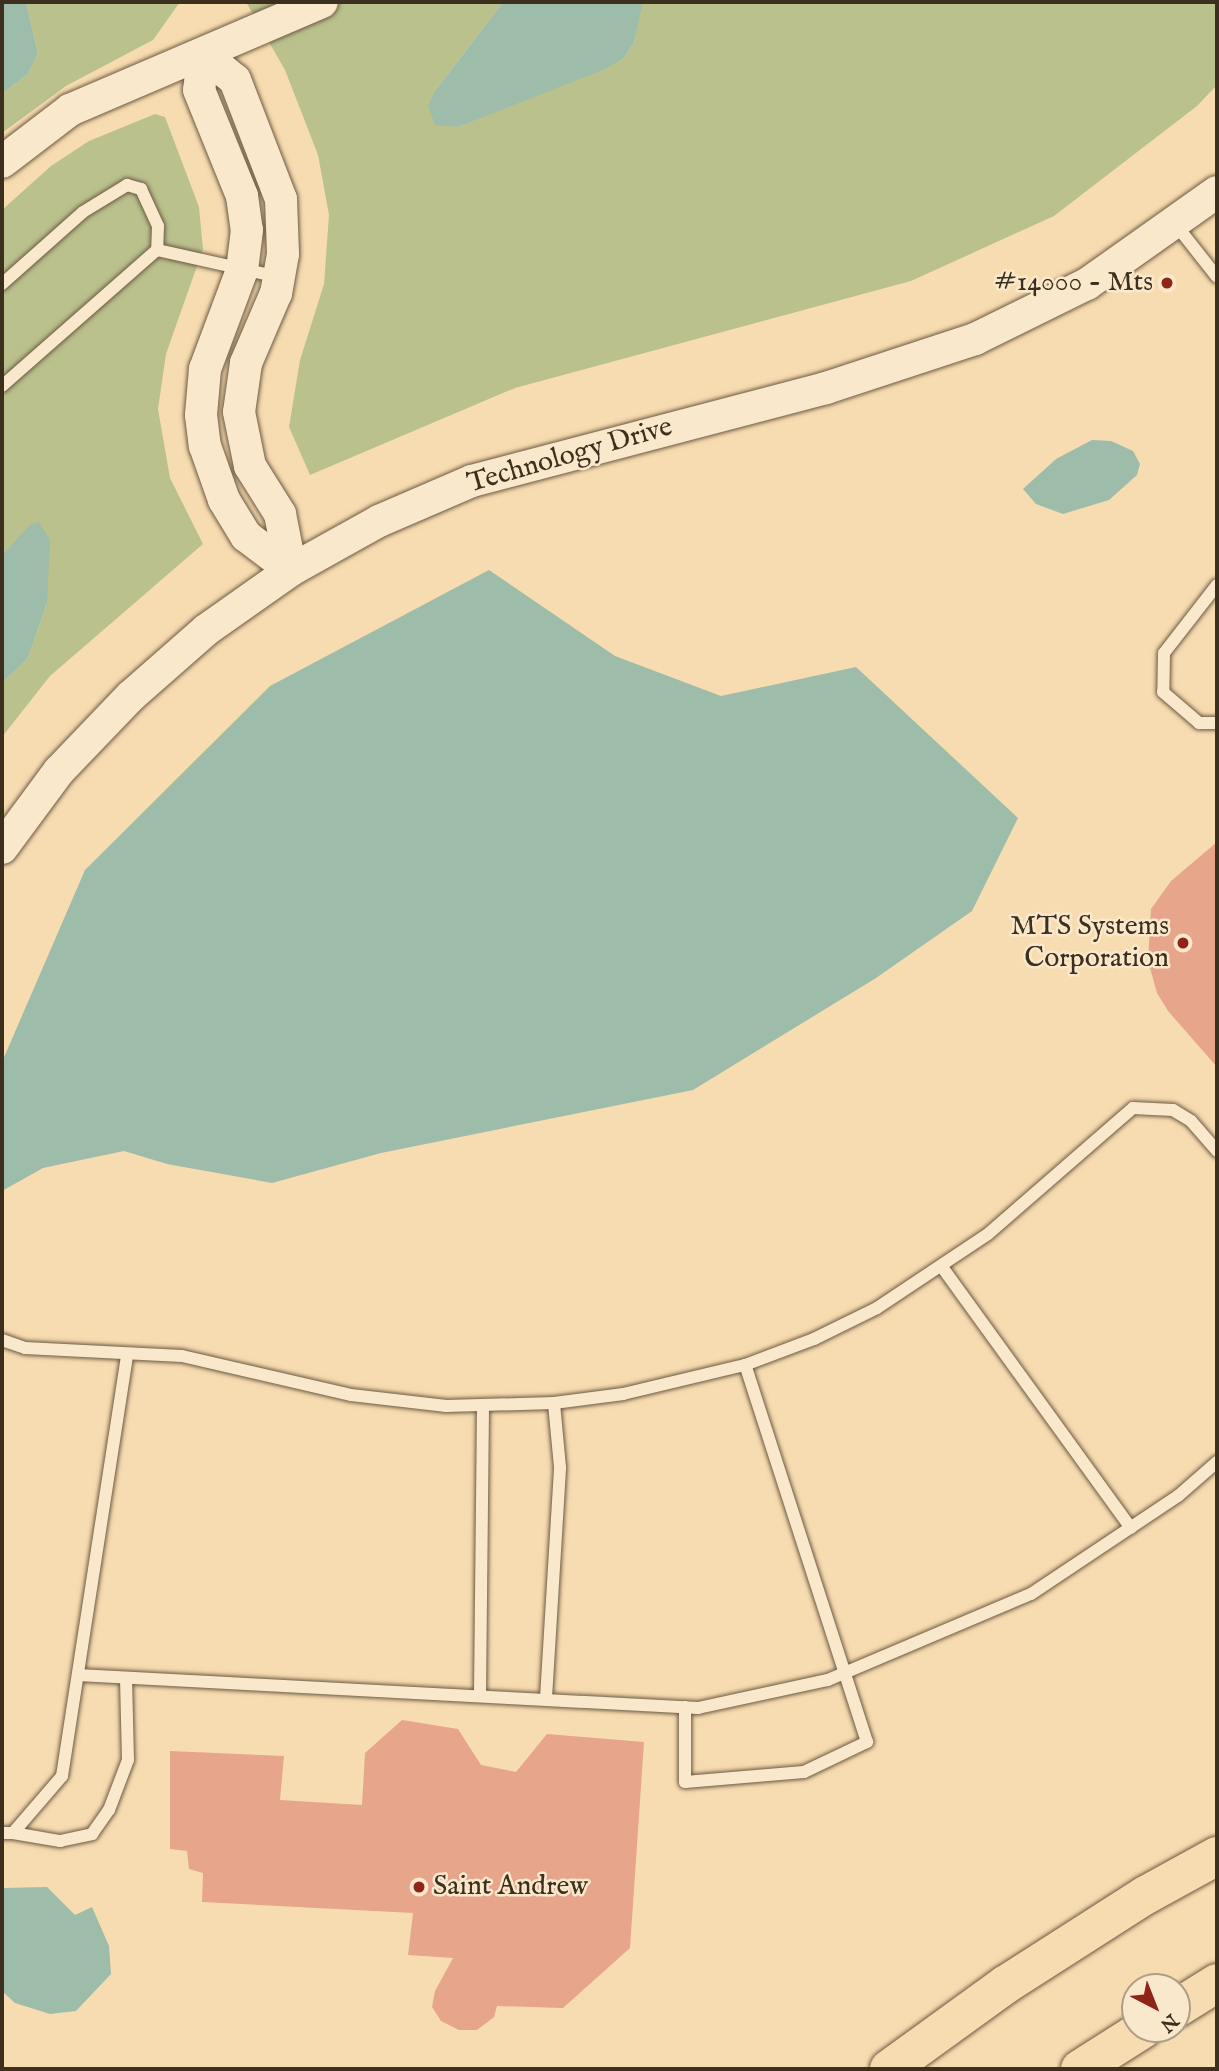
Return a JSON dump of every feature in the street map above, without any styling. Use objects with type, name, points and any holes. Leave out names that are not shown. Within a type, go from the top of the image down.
[{"type":"highway","points":[[889,2069],[1005,1985],[1146,1895],[1217,1856]]},
{"type":"highway","points":[[1191,1999],[1217,1983]]},
{"type":"highway","points":[[1080,2069],[1121,2043]]},
{"type":"street","points":[[2,162],[70,110],[322,2]]},
{"type":"street","points":[[203,54],[200,90],[246,214],[242,270],[205,369],[201,415],[205,446],[224,500],[246,536],[291,570]]},
{"type":"street","points":[[203,54],[234,80],[274,173],[283,226],[279,277],[268,316],[246,363],[239,412],[250,466],[280,514],[291,570]]},
{"type":"street","name":"Technology Drive","points":[[2,848],[60,771],[131,696],[206,630],[291,570],[379,521],[472,481],[826,388],[950,349],[1087,284],[1176,225],[1217,192]]},
{"type":"lane","points":[[2,284],[83,212],[127,185],[141,189],[158,226],[157,250],[2,386]]},
{"type":"lane","points":[[1176,225],[1217,277]]},
{"type":"lane","points":[[157,250],[279,277]]},
{"type":"lane","points":[[1217,585],[1164,653],[1163,692],[1199,723],[1217,723]]},
{"type":"lane","points":[[2,1340],[25,1348],[182,1356],[351,1395],[446,1406],[554,1403],[679,1383],[745,1365],[814,1339],[877,1308],[988,1234],[1133,1108],[1173,1110],[1191,1121],[1217,1151]]},
{"type":"lane","points":[[942,1267],[1131,1528]]},
{"type":"lane","points":[[8,1833],[62,1776],[128,1354]]},
{"type":"lane","points":[[685,1707],[685,1782],[804,1772],[867,1742],[745,1365]]},
{"type":"lane","points":[[546,1698],[560,1467],[554,1403]]},
{"type":"lane","points":[[480,1694],[483,1405]]},
{"type":"lane","points":[[78,1675],[480,1694],[685,1707],[711,1705],[844,1673],[1031,1594],[1131,1528],[1217,1462]]},
{"type":"lane","points":[[8,1833],[60,1841],[92,1834],[109,1810],[128,1760],[126,1678]]},
{"type":"green space","points":[[26,2],[180,2],[153,40],[66,86],[2,133],[2,94],[28,74],[38,53]]},
{"type":"green space","points":[[246,2],[503,2],[435,91],[458,127],[624,58],[634,43],[642,2],[1217,2],[1217,85],[1197,106],[1054,216],[911,281],[515,388],[310,475],[289,427],[300,360],[324,284],[329,215],[318,155],[285,70]]},
{"type":"green space","points":[[155,114],[165,117],[199,207],[203,249],[166,354],[158,409],[170,478],[203,544],[50,676],[2,737],[2,683],[28,658],[47,603],[10,547],[2,555],[2,210],[51,166],[89,141]]},
{"type":"shaded area","points":[[2,2],[26,2],[38,53],[28,74],[2,94]]},
{"type":"shaded area","points":[[503,2],[642,2],[642,6],[634,43],[624,58],[605,69],[458,127],[435,125],[428,106],[435,91]]},
{"type":"shaded area","points":[[1092,440],[1111,441],[1133,451],[1140,464],[1137,475],[1109,500],[1063,514],[1036,504],[1023,489],[1056,459]]},
{"type":"shaded area","points":[[39,522],[50,540],[47,603],[28,658],[2,683],[2,555],[31,524]]},
{"type":"shaded area","points":[[489,570],[615,656],[721,696],[856,667],[1018,818],[972,911],[876,978],[693,1090],[381,1153],[272,1183],[167,1164],[124,1151],[43,1168],[2,1191],[2,1062],[85,870],[270,686]]},
{"type":"shaded area","points":[[47,1887],[75,1915],[92,1907],[109,1946],[111,1974],[76,2011],[50,2014],[15,2003],[2,1991],[2,1888]]},
{"type":"building","name":"MTS Systems Corporation","points":[[1217,842],[1217,1067],[1168,1011],[1157,993],[1148,961],[1151,909],[1171,881]]},
{"type":"building","name":"Saint Andrew","points":[[402,1720],[458,1729],[481,1765],[516,1772],[547,1734],[644,1742],[630,1948],[563,2008],[497,2006],[494,2017],[477,2030],[459,2030],[441,2021],[432,2007],[435,1991],[453,1958],[408,1955],[413,1913],[202,1902],[203,1873],[189,1869],[187,1851],[170,1849],[170,1751],[284,1756],[280,1800],[362,1805],[365,1753]]},
{"type":"place","name":"#14000 - Mts","points":[[1167,283]]},
{"type":"place","name":"MTS Systems Corporation","points":[[1183,943]]},
{"type":"place","name":"Saint Andrew","points":[[419,1887]]}]
